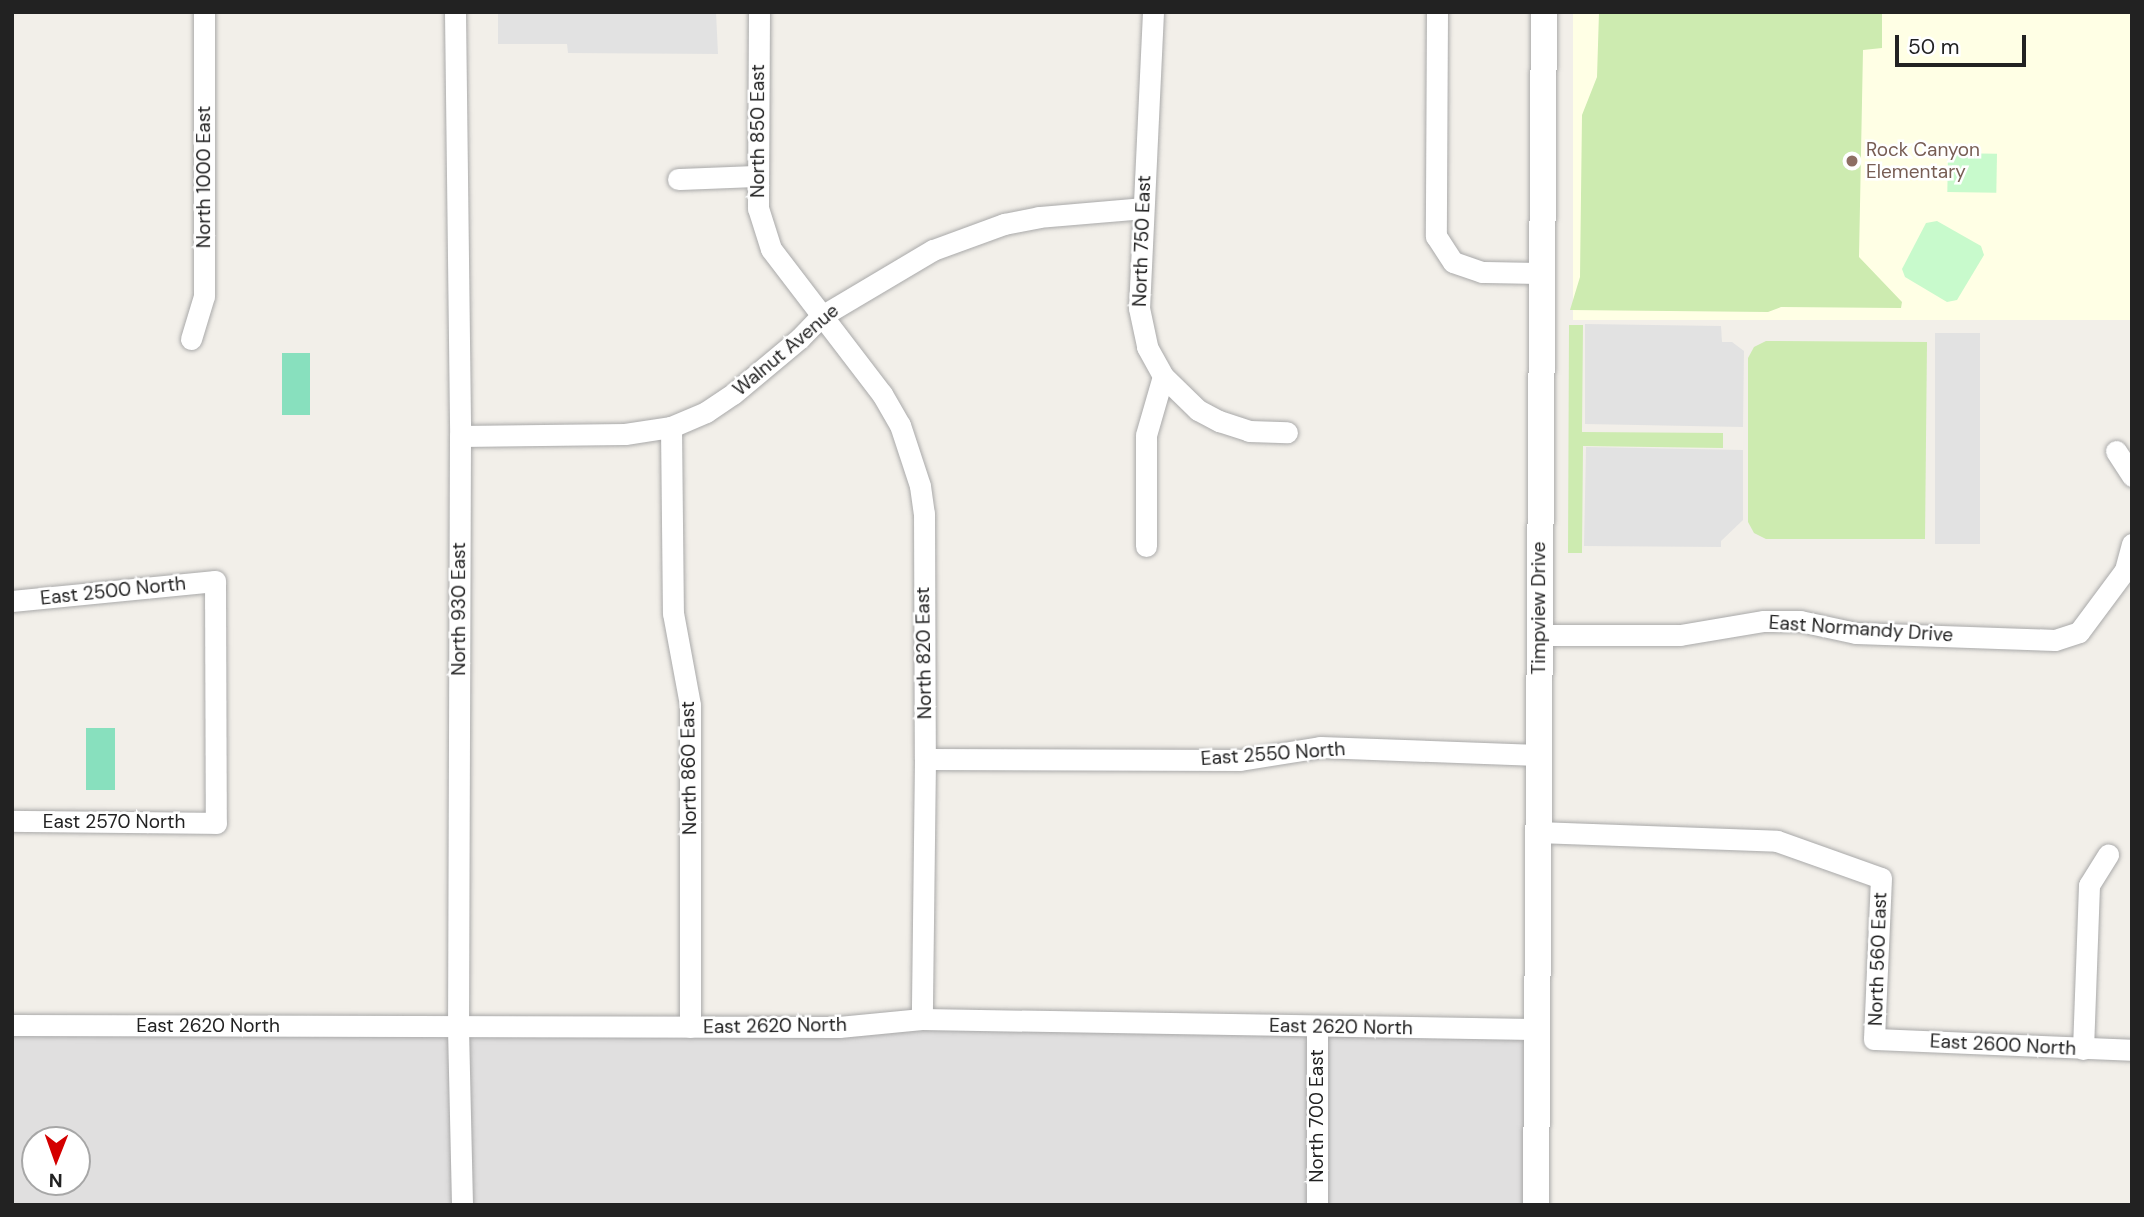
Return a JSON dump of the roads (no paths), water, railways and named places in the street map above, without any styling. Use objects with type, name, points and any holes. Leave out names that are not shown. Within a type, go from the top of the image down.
[{"type":"street","name":"North 1000 East","points":[[191,339],[204,296],[204,12]]},
{"type":"street","name":"North 930 East","points":[[455,12],[460,436],[458,1028],[461,1205]]},
{"type":"street","name":"North 850 East","points":[[759,12],[758,208],[771,249],[820,317]]},
{"type":"street","name":"North 750 East","points":[[1153,12],[1139,308],[1147,347],[1163,376],[1182,397],[1219,421],[1249,431],[1287,432]]},
{"type":"street","points":[[1437,12],[1436,236],[1452,262],[1482,272],[1542,273]]},
{"type":"street","name":"Timpview Drive","points":[[1536,1205],[1544,12]]},
{"type":"street","points":[[678,178],[757,176]]},
{"type":"street","name":"Walnut Avenue","points":[[460,436],[625,434],[671,427],[706,412],[733,394],[800,338],[820,317],[897,268],[966,236],[1039,217],[1143,208]]},
{"type":"street","name":"North 820 East","points":[[820,317],[882,394],[900,425],[920,486],[924,513],[922,1019]]},
{"type":"street","points":[[1146,546],[1146,435],[1163,376]]},
{"type":"street","name":"North 860 East","points":[[671,427],[673,613],[690,705],[690,1027]]},
{"type":"street","points":[[2116,451],[2132,476]]},
{"type":"street","name":"East Normandy Drive","points":[[1539,635],[1680,635],[1776,621],[1800,621],[1856,633],[2055,640],[2079,632],[2125,569],[2132,544]]},
{"type":"street","name":"East 2500 North","points":[[12,601],[215,581],[216,822]]},
{"type":"street","name":"East 2550 North","points":[[925,759],[1240,760],[1320,747],[1538,755]]},
{"type":"street","name":"East 2570 North","points":[[12,821],[216,822]]},
{"type":"street","name":"North 560 East","points":[[1537,832],[1777,841],[1881,878],[1874,1039]]},
{"type":"street","points":[[2083,1049],[2089,885],[2108,855]]},
{"type":"street","name":"East 2620 North","points":[[12,1025],[839,1027],[922,1019],[1317,1028],[1537,1029]]},
{"type":"street","name":"North 700 East","points":[[1317,1028],[1317,1205]]},
{"type":"street","name":"East 2600 North","points":[[1874,1039],[2132,1050]]},
{"type":"place","name":"Rock Canyon Elementary","points":[[1852,161]]}]
